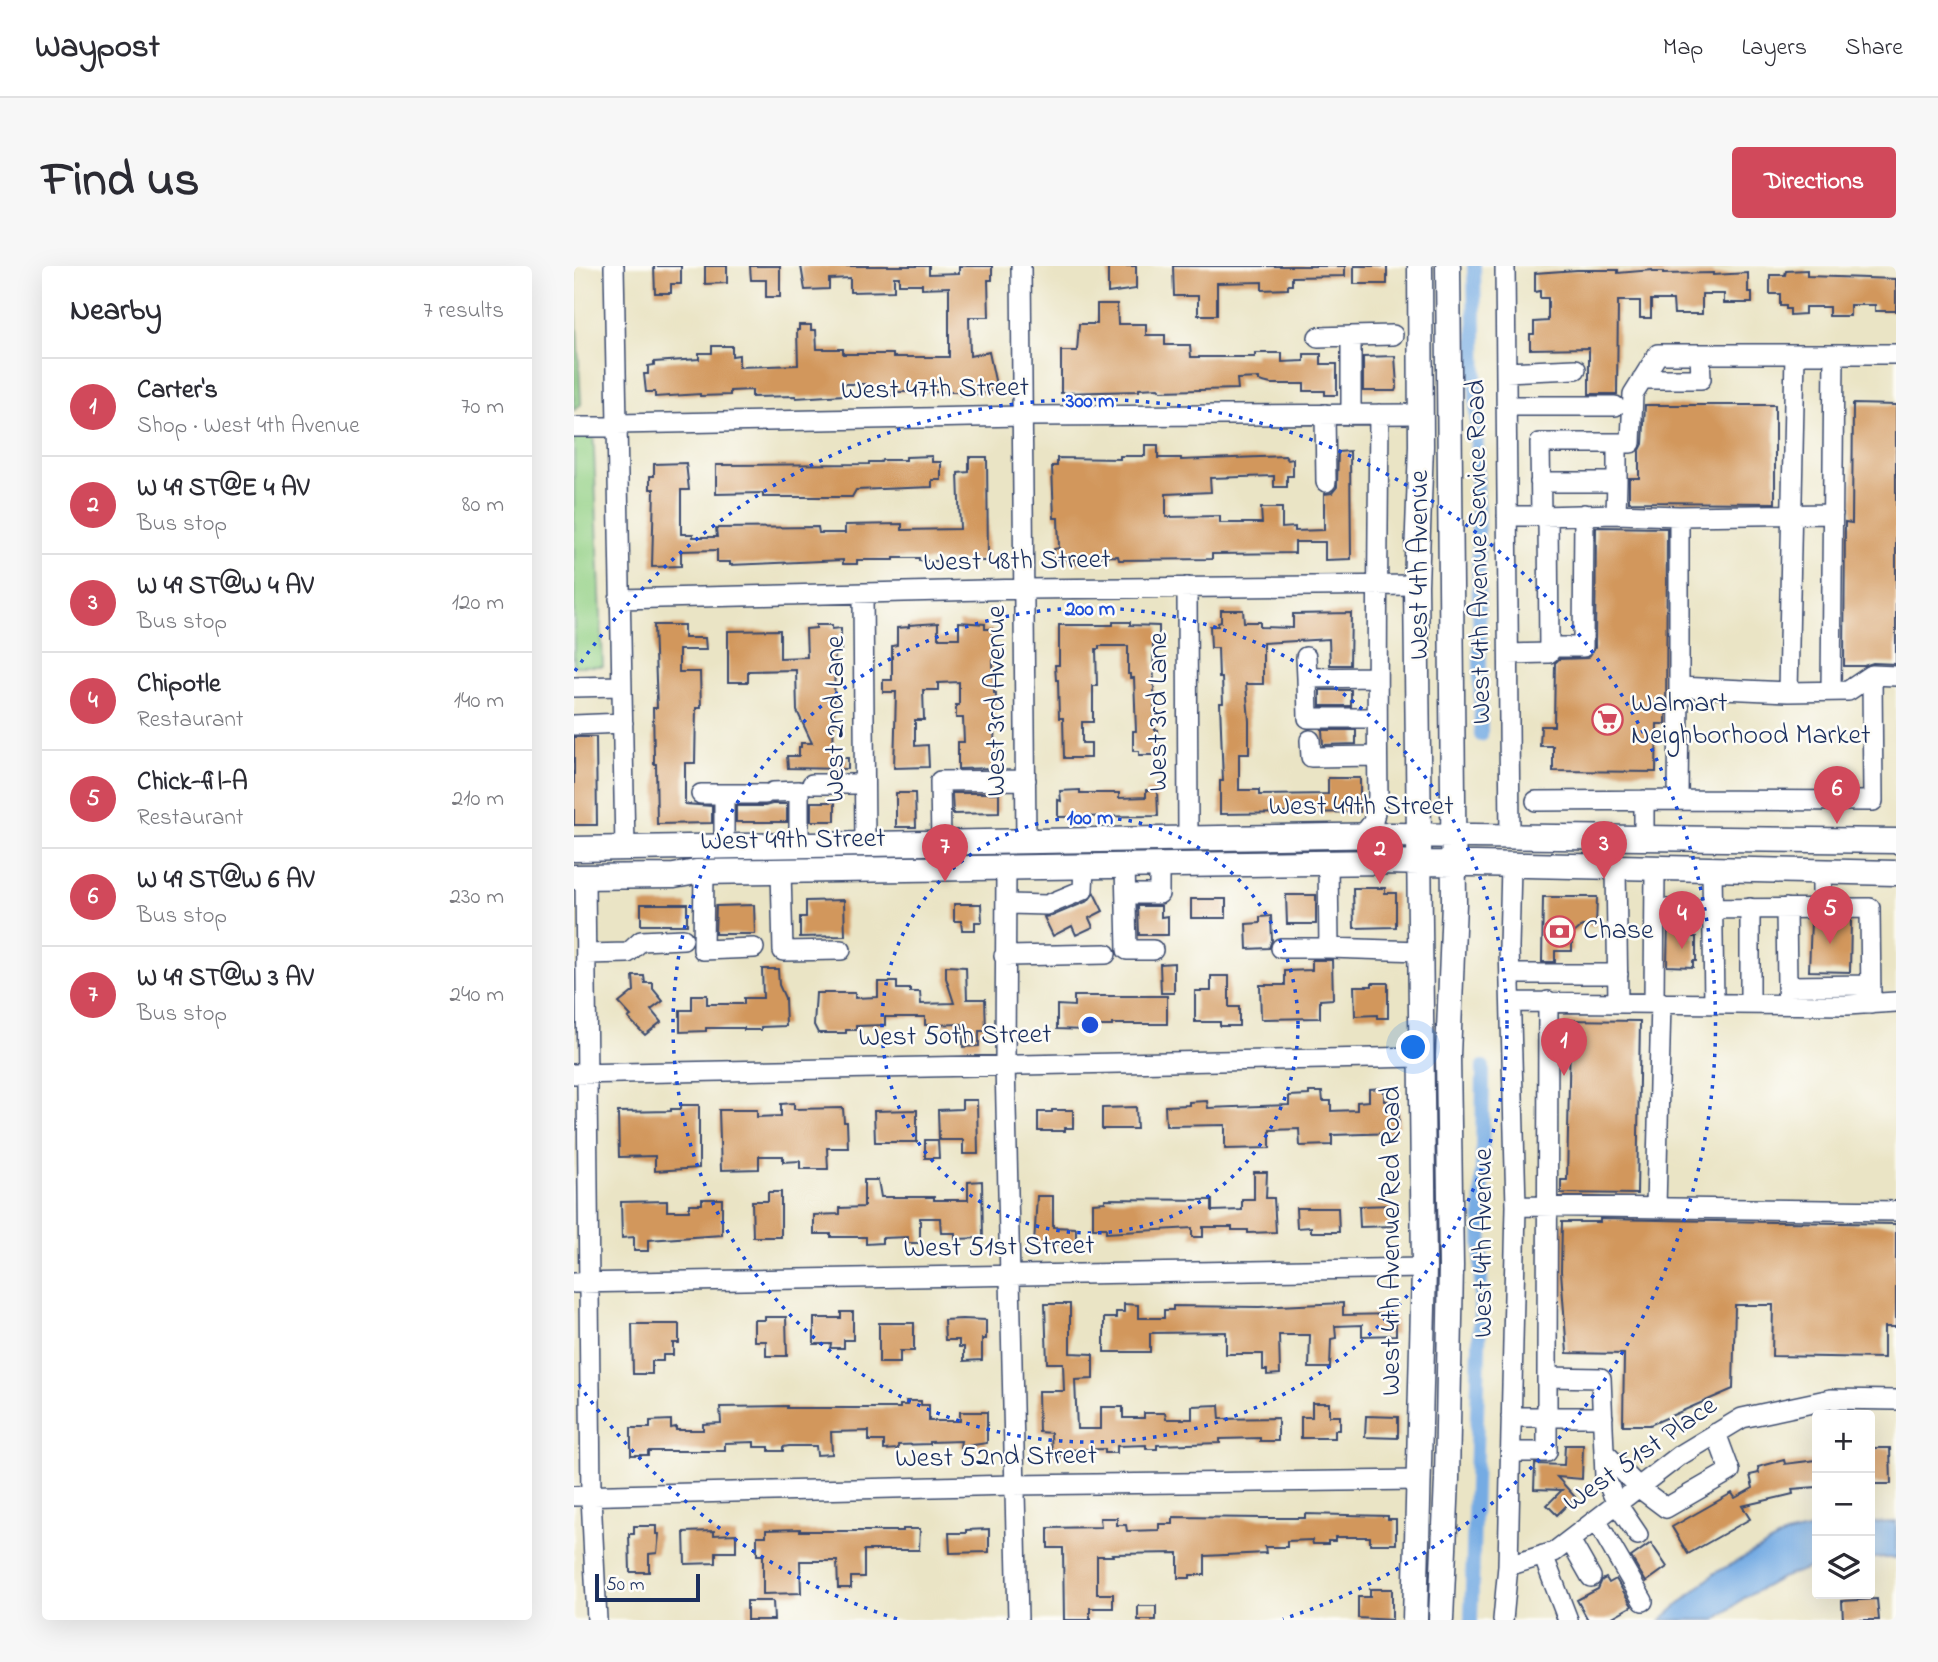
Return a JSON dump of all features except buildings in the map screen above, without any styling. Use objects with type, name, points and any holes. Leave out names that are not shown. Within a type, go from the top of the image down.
[{"type":"main road","name":"West 4th Avenue","points":[[1418,862],[1416,585],[1421,414],[1420,266]]},
{"type":"main road","name":"West 4th Avenue","points":[[1448,266],[1453,864]]},
{"type":"main road","points":[[1421,414],[1434,421],[1450,449]]},
{"type":"main road","name":"West 49th Street","points":[[574,849],[1363,835],[1896,841]]},
{"type":"main road","points":[[969,843],[984,849],[1006,867],[1013,858],[1024,852],[1056,842]]},
{"type":"main road","points":[[578,873],[611,859],[625,849],[636,859],[651,865],[673,866],[700,872]]},
{"type":"main road","name":"West 49th Street","points":[[578,873],[674,876],[700,872],[1328,862],[1896,873]]},
{"type":"main road","name":"West 4th Avenue/Red Road","points":[[1415,1620],[1424,1268],[1418,862]]},
{"type":"main road","name":"West 4th Avenue/Red Road","points":[[1441,1620],[1451,1266],[1448,1056],[1453,864]]},
{"type":"main road","points":[[1424,1268],[1440,1297],[1439,1370],[1448,1395]]},
{"type":"street","points":[[614,266],[625,849]]},
{"type":"street","name":"West 3rd Avenue","points":[[1021,266],[1026,842]]},
{"type":"street","name":"West 4th Avenue Service Road","points":[[1505,266],[1510,838]]},
{"type":"street","points":[[1318,337],[1393,335]]},
{"type":"street","points":[[1351,336],[1351,414]]},
{"type":"street","points":[[1509,654],[1549,653],[1540,443],[1631,443],[1633,394],[1642,379],[1701,379],[1700,354],[1896,354]]},
{"type":"street","points":[[1788,692],[1795,354]]},
{"type":"street","points":[[1832,691],[1834,354]]},
{"type":"street","points":[[1506,372],[1576,369]]},
{"type":"street","points":[[1506,406],[1615,406]]},
{"type":"street","points":[[1325,414],[1326,482]]},
{"type":"street","points":[[1363,835],[1373,822],[1377,804],[1380,414]]},
{"type":"street","name":"West 47th Street","points":[[574,427],[1023,416],[1421,414]]},
{"type":"street","points":[[1616,514],[1617,443]]},
{"type":"street","points":[[1541,482],[1617,482]]},
{"type":"street","points":[[1548,647],[1583,648],[1584,514]]},
{"type":"street","points":[[1507,516],[1833,514]]},
{"type":"street","points":[[1678,800],[1679,516]]},
{"type":"street","name":"West 48th Street","points":[[619,599],[1025,589],[1416,585]]},
{"type":"street","name":"West 3rd Lane","points":[[1187,587],[1188,838]]},
{"type":"street","name":"West 2nd Lane","points":[[863,594],[864,844]]},
{"type":"street","points":[[1306,657],[1308,718],[1377,718]]},
{"type":"street","points":[[1679,687],[1788,692],[1848,691],[1872,675],[1896,676]]},
{"type":"street","points":[[1536,800],[1873,801],[1872,675]]},
{"type":"street","points":[[1307,678],[1376,677]]},
{"type":"street","points":[[574,687],[621,686]]},
{"type":"street","points":[[574,725],[623,723]]},
{"type":"street","points":[[1310,740],[1311,757],[1377,756]]},
{"type":"street","points":[[941,844],[940,781],[1026,780]]},
{"type":"street","points":[[812,784],[864,784]]},
{"type":"street","points":[[701,794],[799,791],[799,846]]},
{"type":"street","points":[[724,794],[724,847]]},
{"type":"street","points":[[1644,800],[1644,839]]},
{"type":"street","points":[[1328,862],[1329,948]]},
{"type":"street","points":[[1125,865],[1127,950],[1153,950]]},
{"type":"street","points":[[1126,894],[1159,894],[1159,865]]},
{"type":"street","points":[[1006,904],[1047,905],[1083,890],[1084,866]]},
{"type":"street","name":"West 4th Avenue","points":[[1503,1620],[1508,1566],[1516,1206],[1510,974],[1511,866]]},
{"type":"street","points":[[1006,867],[1004,1064],[1017,1620]]},
{"type":"street","points":[[1616,868],[1618,1002]]},
{"type":"street","points":[[1655,869],[1656,1207]]},
{"type":"street","points":[[1712,870],[1714,1002]]},
{"type":"street","points":[[781,871],[783,951],[841,950]]},
{"type":"street","points":[[700,872],[703,950],[754,948]]},
{"type":"street","points":[[1822,872],[1822,908]]},
{"type":"street","points":[[578,873],[582,947],[580,1073],[583,1496],[597,1620]]},
{"type":"street","points":[[1750,908],[1750,1003]]},
{"type":"street","points":[[1786,908],[1787,995]]},
{"type":"street","points":[[1655,909],[1870,908],[1871,995]]},
{"type":"street","points":[[582,947],[628,953],[641,942],[683,939]]},
{"type":"street","points":[[1281,948],[1420,951]]},
{"type":"street","points":[[1004,956],[1106,954]]},
{"type":"street","points":[[1510,974],[1618,974]]},
{"type":"street","points":[[1511,1002],[1750,1003],[1787,995],[1871,995],[1896,1002]]},
{"type":"street","points":[[1510,1452],[1547,1452],[1548,1002]]},
{"type":"street","name":"West 50th Street","points":[[580,1073],[1422,1057]]},
{"type":"street","points":[[1516,1206],[1896,1210]]},
{"type":"street","name":"West 51st Street","points":[[582,1283],[1424,1268]]},
{"type":"street","points":[[1547,1377],[1601,1378],[1605,1477],[1617,1504],[1638,1535]]},
{"type":"street","name":"West 51st Place","points":[[1508,1566],[1554,1552],[1679,1455],[1742,1418],[1831,1399],[1896,1400]]},
{"type":"street","points":[[1511,1417],[1602,1418]]},
{"type":"street","points":[[1604,1452],[1638,1487],[1666,1508],[1730,1471],[1716,1433]]},
{"type":"street","name":"West 52nd Street","points":[[583,1496],[1013,1485],[1419,1480]]},
{"type":"street","points":[[1596,1520],[1643,1601]]},
{"type":"street","points":[[1570,1540],[1591,1577]]},
{"type":"street","points":[[1543,1555],[1568,1620]]},
{"type":"green space","points":[[574,273],[581,404],[574,410]]},
{"type":"green space","points":[[593,428],[603,666],[574,666],[574,429]]},
{"type":"water","points":[[1896,1522],[1896,1558],[1875,1558],[1875,1523]]},
{"type":"water","points":[[1812,1529],[1812,1567],[1781,1578],[1744,1598],[1716,1620],[1661,1620],[1715,1573],[1785,1535]]},
{"type":"waterway","points":[[1474,266],[1481,735]]},
{"type":"waterway","points":[[1471,1620],[1481,1278],[1483,1067]]},
{"type":"place","name":"Walmart Neighborhood Market","points":[[1608,720]]},
{"type":"place","name":"W 49 ST@W 6 AV","points":[[1837,824]]},
{"type":"place","name":"W 49 ST@W 4 AV","points":[[1604,879]]},
{"type":"place","name":"W 49 ST@W 3 AV","points":[[945,882]]},
{"type":"place","name":"W 49 ST@E 4 AV","points":[[1380,884]]},
{"type":"place","name":"Chase","points":[[1560,931]]},
{"type":"place","name":"Chick-fil-A","points":[[1830,944]]},
{"type":"place","name":"Chipotle","points":[[1682,949]]},
{"type":"place","name":"Carter's","points":[[1564,1076]]}]
